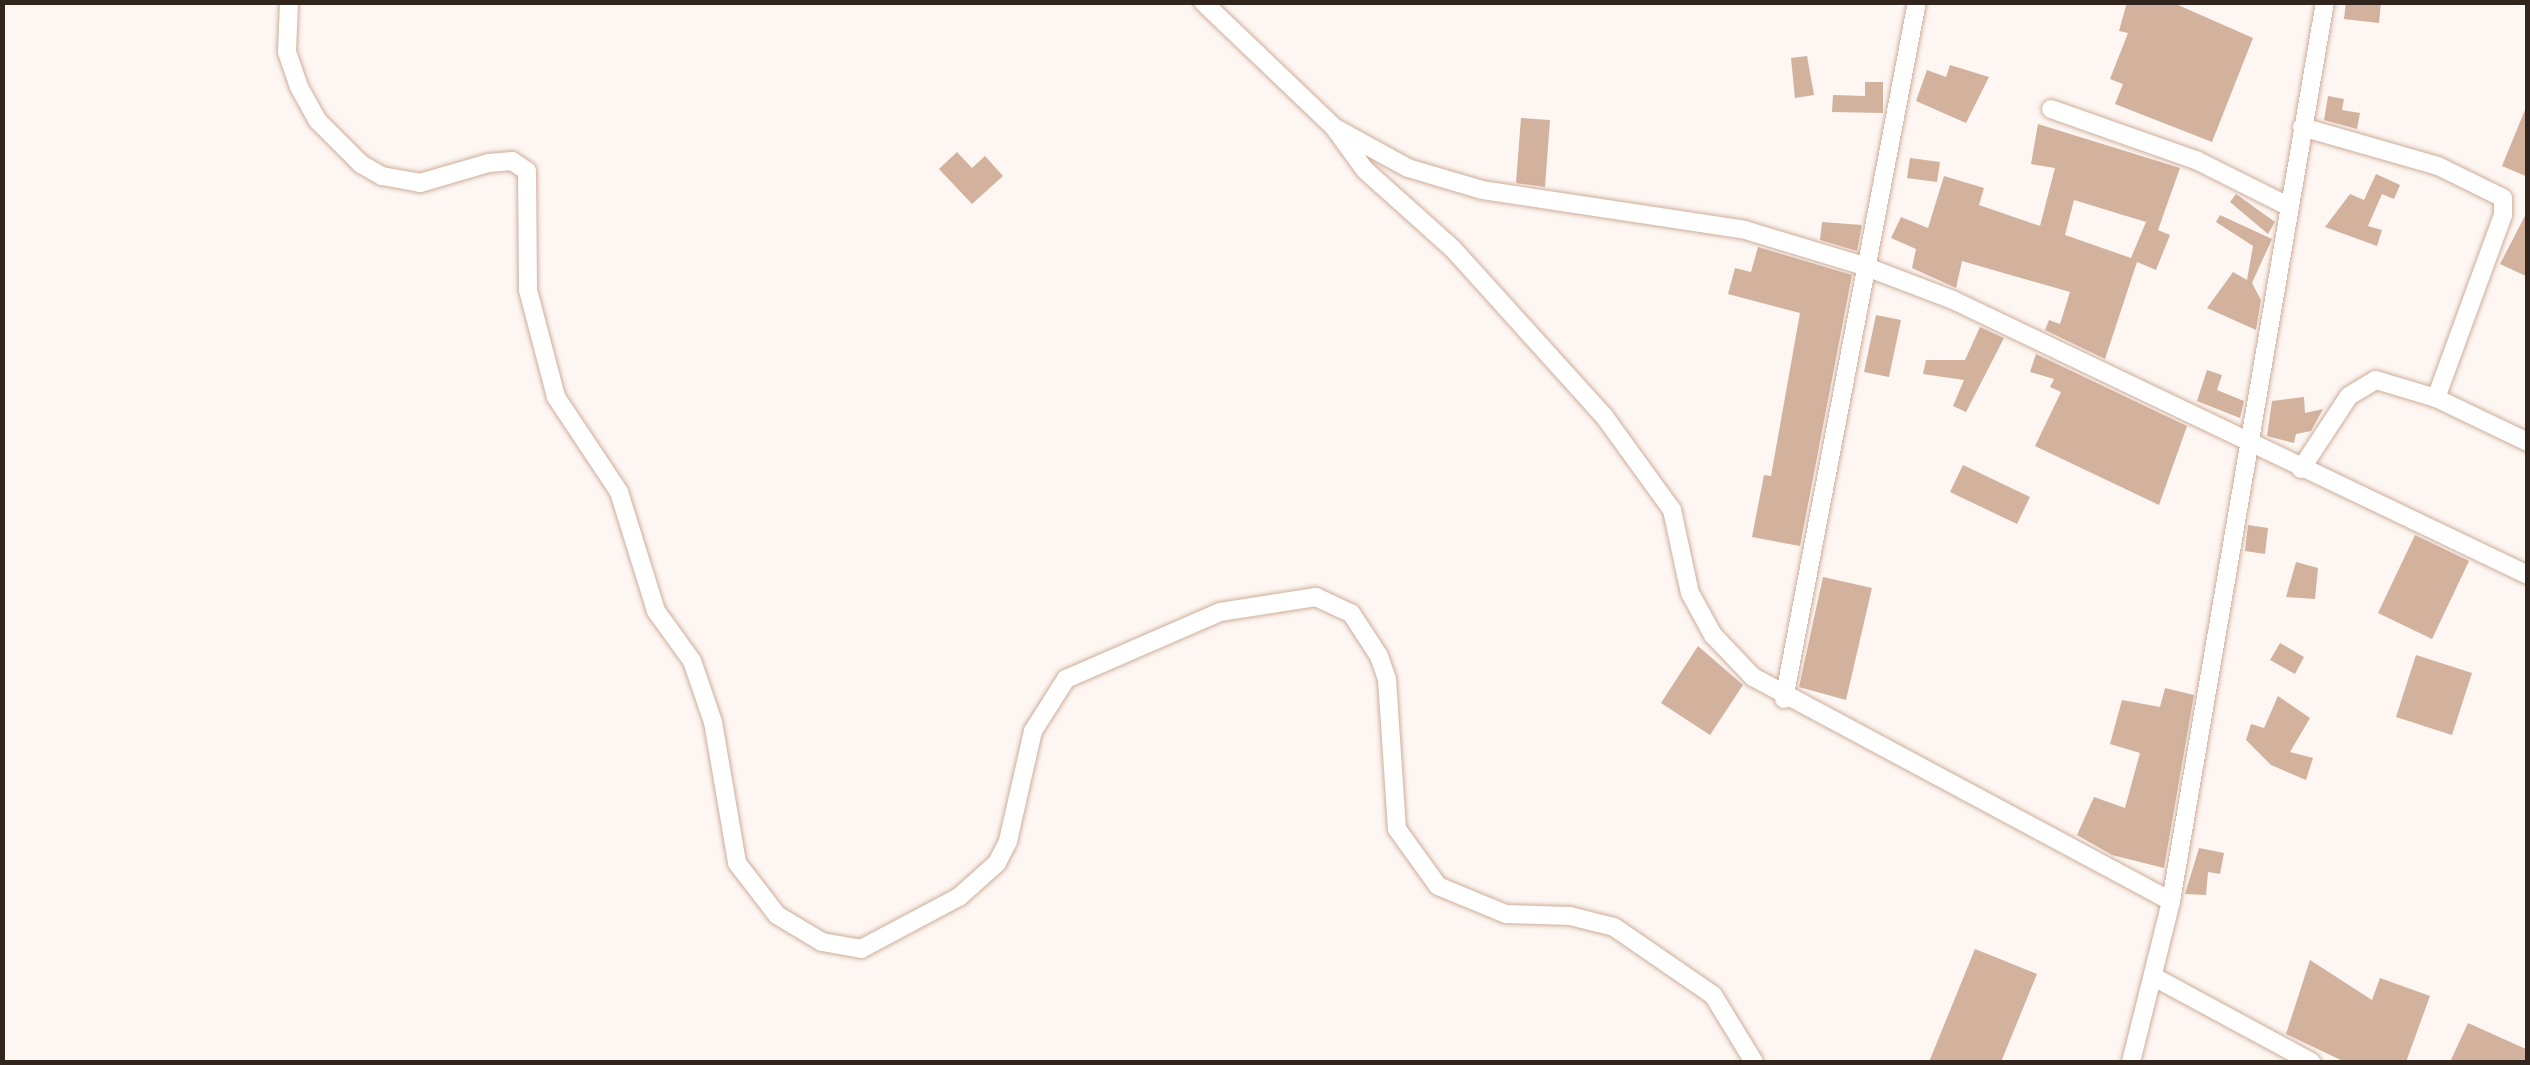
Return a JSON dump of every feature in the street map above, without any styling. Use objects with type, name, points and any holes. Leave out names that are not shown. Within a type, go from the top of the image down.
[{"type":"street","points":[[289,2],[287,52],[299,86],[318,121],[361,164],[382,176],[420,183],[488,163],[512,161],[527,171],[528,290],[556,397],[619,492],[656,611],[692,661],[713,722],[737,863],[777,915],[822,942],[861,949],[959,896],[996,862],[1008,842],[1033,731],[1066,679],[1220,612],[1316,597],[1351,613],[1379,656],[1387,679],[1397,829],[1438,886],[1506,914],[1570,916],[1614,927],[1713,995],[1754,1062]]},
{"type":"street","points":[[1202,2],[1335,128],[1365,170],[1453,249],[1604,416],[1672,510],[1690,593],[1713,635],[1784,699],[1864,734],[2171,901]]},
{"type":"street","points":[[1784,699],[1917,2]]},
{"type":"street","points":[[2131,1062],[2171,901],[2245,444],[2325,2]]},
{"type":"street","points":[[2050,108],[2196,160],[2288,206]]},
{"type":"street","points":[[1335,128],[1408,168],[1482,190],[1745,230],[1864,266],[2047,344],[2245,444],[2528,575]]},
{"type":"street","points":[[2302,128],[2438,166],[2503,198],[2503,216],[2436,398]]},
{"type":"street","points":[[2301,469],[2349,396],[2376,380],[2436,398],[2528,442]]},
{"type":"street","points":[[2154,977],[2311,1062]]},
{"type":"building","points":[[2127,2],[2178,5],[2253,38],[2212,142],[2115,104],[2123,84],[2110,79],[2128,33],[2119,31]]},
{"type":"building","points":[[2346,2],[2381,2],[2379,23],[2344,19]]},
{"type":"building","points":[[1807,56],[1814,95],[1795,98],[1791,58]]},
{"type":"building","points":[[1950,65],[1989,77],[1966,123],[1916,101],[1927,70],[1946,77]]},
{"type":"building","points":[[1865,82],[1883,82],[1883,113],[1832,112],[1833,95],[1865,96]]},
{"type":"building","points":[[2328,96],[2344,99],[2342,110],[2360,113],[2357,129],[2324,120]]},
{"type":"building","points":[[2528,105],[2528,177],[2502,166]]},
{"type":"building","points":[[1521,118],[1550,120],[1545,187],[1516,183]]},
{"type":"building","points":[[2038,124],[2180,168],[2158,230],[2170,235],[2156,270],[2137,262],[2105,359],[2045,330],[2049,320],[2060,324],[2070,292],[1962,261],[1956,288],[1912,268],[1916,249],[1891,238],[1901,217],[1928,228],[1944,176],[1984,188],[1979,205],[2040,226],[2055,168],[2031,164]],"holes":[[[2074,200],[2146,222],[2131,258],[2065,235]]]},
{"type":"building","points":[[957,152],[972,168],[985,156],[1003,176],[972,204],[939,169]]},
{"type":"building","points":[[1910,158],[1940,162],[1937,182],[1907,178]]},
{"type":"building","points":[[2376,174],[2400,185],[2394,199],[2382,194],[2368,226],[2382,230],[2377,246],[2325,227],[2350,194],[2364,200]]},
{"type":"building","points":[[2236,194],[2275,222],[2268,234],[2230,202]]},
{"type":"building","points":[[2528,210],[2528,277],[2500,264]]},
{"type":"building","points":[[2220,215],[2272,239],[2252,283],[2261,300],[2256,330],[2207,308],[2233,272],[2247,280],[2253,246],[2216,222]]},
{"type":"building","points":[[1822,222],[1862,225],[1857,251],[1820,240]]},
{"type":"building","points":[[1758,247],[1852,275],[1800,546],[1752,537],[1764,475],[1771,476],[1800,313],[1728,294],[1735,268],[1751,272]]},
{"type":"building","points":[[1876,315],[1901,320],[1889,377],[1864,372]]},
{"type":"building","points":[[1980,327],[2004,338],[1966,412],[1953,406],[1964,380],[1923,374],[1926,360],[1965,360]]},
{"type":"building","points":[[2036,354],[2187,426],[2159,505],[2035,446],[2061,392],[2050,387],[2054,379],[2030,372]]},
{"type":"building","points":[[2207,370],[2222,375],[2217,390],[2244,401],[2240,418],[2197,401]]},
{"type":"building","points":[[2304,397],[2305,413],[2323,409],[2311,431],[2296,434],[2294,443],[2267,436],[2272,401]]},
{"type":"building","points":[[1963,465],[2030,497],[2017,524],[1950,492]]},
{"type":"building","points":[[2248,525],[2268,528],[2265,554],[2245,551]]},
{"type":"building","points":[[2415,535],[2469,561],[2432,639],[2378,613]]},
{"type":"building","points":[[2296,562],[2318,568],[2315,599],[2286,597]]},
{"type":"building","points":[[1823,577],[1872,588],[1846,700],[1799,687]]},
{"type":"building","points":[[2280,643],[2304,657],[2295,674],[2270,660]]},
{"type":"building","points":[[1698,646],[1743,685],[1710,735],[1661,703]]},
{"type":"building","points":[[2416,655],[2472,673],[2452,735],[2396,717]]},
{"type":"building","points":[[2165,688],[2194,695],[2164,868],[2112,855],[2077,835],[2094,797],[2125,808],[2140,753],[2110,744],[2122,700],[2160,707]]},
{"type":"building","points":[[2278,696],[2310,718],[2290,752],[2313,758],[2306,780],[2271,765],[2246,740],[2251,724],[2264,728]]},
{"type":"building","points":[[2199,848],[2224,853],[2220,874],[2208,872],[2206,895],[2185,894]]},
{"type":"building","points":[[1975,949],[2037,974],[2001,1062],[1929,1062]]},
{"type":"building","points":[[2310,960],[2372,1000],[2380,978],[2430,996],[2406,1062],[2345,1062],[2286,1034]]},
{"type":"building","points":[[2468,1023],[2528,1050],[2528,1062],[2450,1062]]}]
